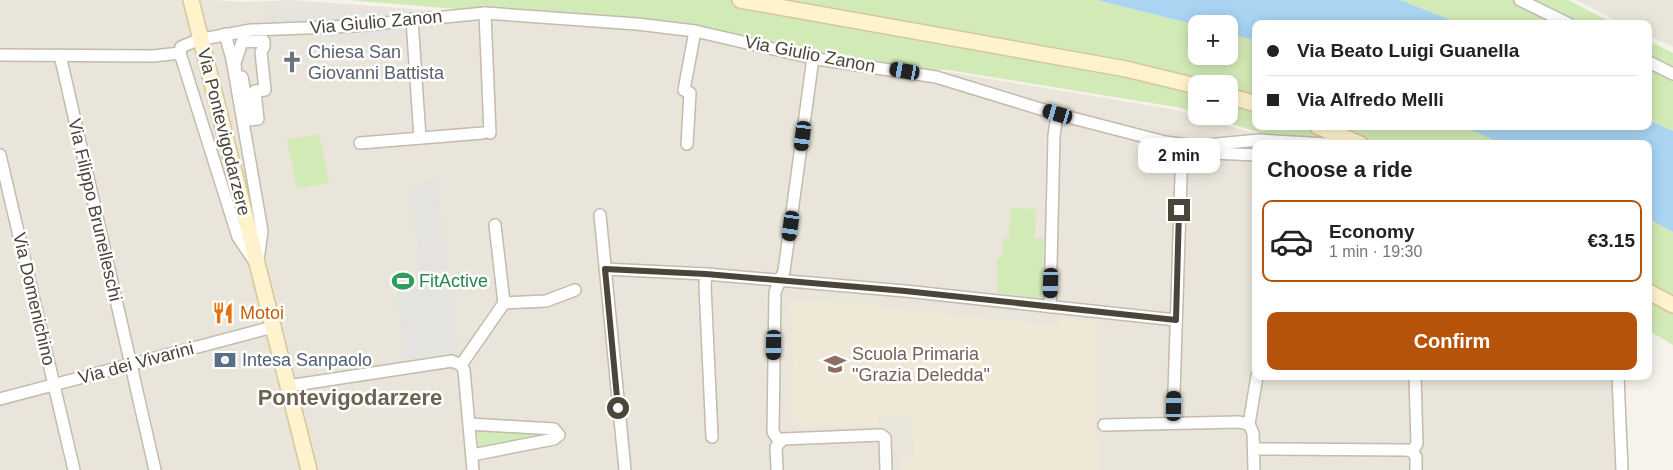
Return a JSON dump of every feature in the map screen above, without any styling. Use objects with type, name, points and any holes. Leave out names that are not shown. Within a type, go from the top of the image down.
[{"type":"street","name":"Via Pontevigodarzere","points":[[191,0],[309,470]]},
{"type":"street","points":[[740,0],[1100,64],[1188,84]]},
{"type":"street","points":[[1520,0],[1561,20]]},
{"type":"street","points":[[360,143],[487,133],[485,13]]},
{"type":"street","name":"Via Giulio Zanon","points":[[208,38],[251,30],[354,26],[485,13],[581,18],[695,31],[813,58],[936,77],[1058,114],[1182,145],[1210,145],[1252,140]]},
{"type":"street","points":[[412,19],[420,138]]},
{"type":"street","name":"Via Pontevigodarzere","points":[[232,59],[240,38],[251,30]]},
{"type":"street","points":[[687,144],[690,93],[684,90],[695,31]]},
{"type":"street","name":"Via Pontevigodarzere","points":[[225,34],[232,59],[262,231],[257,264]]},
{"type":"street","points":[[264,40],[264,47],[261,52],[265,90],[255,91],[258,119],[250,120],[242,77],[236,78],[235,63],[242,42],[264,40]]},
{"type":"street","points":[[0,55],[153,56],[180,53],[181,47],[192,42]]},
{"type":"street","name":"Via Pontevigodarzere","points":[[180,53],[238,237],[257,264]]},
{"type":"street","name":"Via Filippo Brunelleschi","points":[[60,55],[155,470]]},
{"type":"street","points":[[780,441],[773,432],[775,292],[784,272],[813,58]]},
{"type":"street","points":[[1652,64],[1673,74]]},
{"type":"street","points":[[1238,99],[1252,103]]},
{"type":"street","points":[[1050,308],[1054,136],[1058,114]]},
{"type":"street","points":[[1327,130],[1351,140]]},
{"type":"street","points":[[1173,423],[1182,145]]},
{"type":"street","points":[[1210,145],[1213,153],[1252,155]]},
{"type":"street","name":"Via Domenichino","points":[[0,155],[74,470]]},
{"type":"street","points":[[600,215],[625,470]]},
{"type":"street","points":[[461,365],[504,303],[495,224]]},
{"type":"street","points":[[605,269],[706,274],[780,282],[905,291],[1176,320]]},
{"type":"street","points":[[706,274],[712,437]]},
{"type":"street","points":[[504,303],[546,301],[575,290]]},
{"type":"street","points":[[1652,294],[1673,305]]},
{"type":"street","name":"Via dei Vivarini","points":[[0,399],[273,327]]},
{"type":"street","points":[[288,386],[452,361],[461,365],[464,370],[473,470]]},
{"type":"street","points":[[1254,470],[1253,432],[1249,424],[1256,380]]},
{"type":"street","points":[[1412,452],[1417,444],[1415,380]]},
{"type":"street","points":[[1618,380],[1622,470]]},
{"type":"street","points":[[1104,424],[1238,422],[1249,424]]},
{"type":"street","points":[[469,424],[554,429],[559,434],[554,439],[472,455]]},
{"type":"street","points":[[777,470],[775,455],[780,441],[787,438],[881,435],[885,438],[886,470]]},
{"type":"street","points":[[1254,449],[1406,450],[1412,452],[1416,457],[1416,470]]},
{"type":"shaded area","points":[[0,0],[213,0],[245,2],[292,0],[635,25],[887,70],[948,72],[1177,110],[1188,113],[1188,125],[1226,125],[1274,140],[1252,140],[1252,380],[1613,380],[1621,470],[0,470]]},
{"type":"shaded area","points":[[1576,0],[1673,0],[1673,47],[1652,37],[1652,20],[1615,20]]},
{"type":"shaded area","points":[[388,10],[389,15],[343,16],[343,20],[268,22],[264,13]]},
{"type":"shaded area","points":[[393,27],[397,35],[334,43],[329,34]]},
{"type":"shaded area","points":[[436,182],[459,351],[406,360],[397,293],[422,289],[410,184]]},
{"type":"shaded area","points":[[791,301],[876,303],[876,307],[1059,326],[1060,317],[1095,321],[1097,470],[903,470],[903,458],[915,457],[912,414],[878,415],[877,426],[794,425]]},
{"type":"green space","points":[[348,0],[1097,0],[1188,23],[1188,65],[1238,65],[1238,36],[1252,40],[1252,130],[1472,130],[1493,140],[1282,140],[1235,125],[1238,125],[1238,75],[1188,75],[1188,111],[1176,107],[948,70],[920,70],[778,49],[695,29]]},
{"type":"green space","points":[[1400,0],[1568,0],[1607,20],[1451,20]]},
{"type":"green space","points":[[1652,42],[1673,53],[1673,131],[1652,121]]},
{"type":"green space","points":[[319,134],[329,183],[297,189],[287,140]]},
{"type":"green space","points":[[1011,208],[1036,209],[1035,238],[1044,238],[1042,298],[997,293],[997,258],[1002,258],[1003,239],[1009,238]]},
{"type":"green space","points":[[1652,221],[1673,232],[1673,345],[1652,333]]},
{"type":"green space","points":[[477,430],[535,433],[535,437],[479,447]]},
{"type":"water","points":[[1097,0],[1400,0],[1451,20],[1252,20],[1252,40],[1238,36],[1238,15],[1188,15],[1188,23]]},
{"type":"water","points":[[1652,121],[1673,131],[1673,232],[1652,221],[1652,140],[1493,140],[1472,130],[1652,130]]},
{"type":"place","name":"Chiesa San Giovanni Battista","points":[[292,62]]},
{"type":"place","name":"FitActive","points":[[403,281]]},
{"type":"place","name":"Motoi","points":[[223,313]]},
{"type":"place","name":"Intesa Sanpaolo","points":[[225,360]]},
{"type":"place","name":"Scuola Primaria \"Grazia Deledda\"","points":[[835,364]]},
{"type":"district","name":"Pontevigodarzere","points":[[350,397]]},
{"type":"route","points":[[618,408],[605,269],[706,274],[780,282],[905,291],[1176,320],[1179,210]]}]
